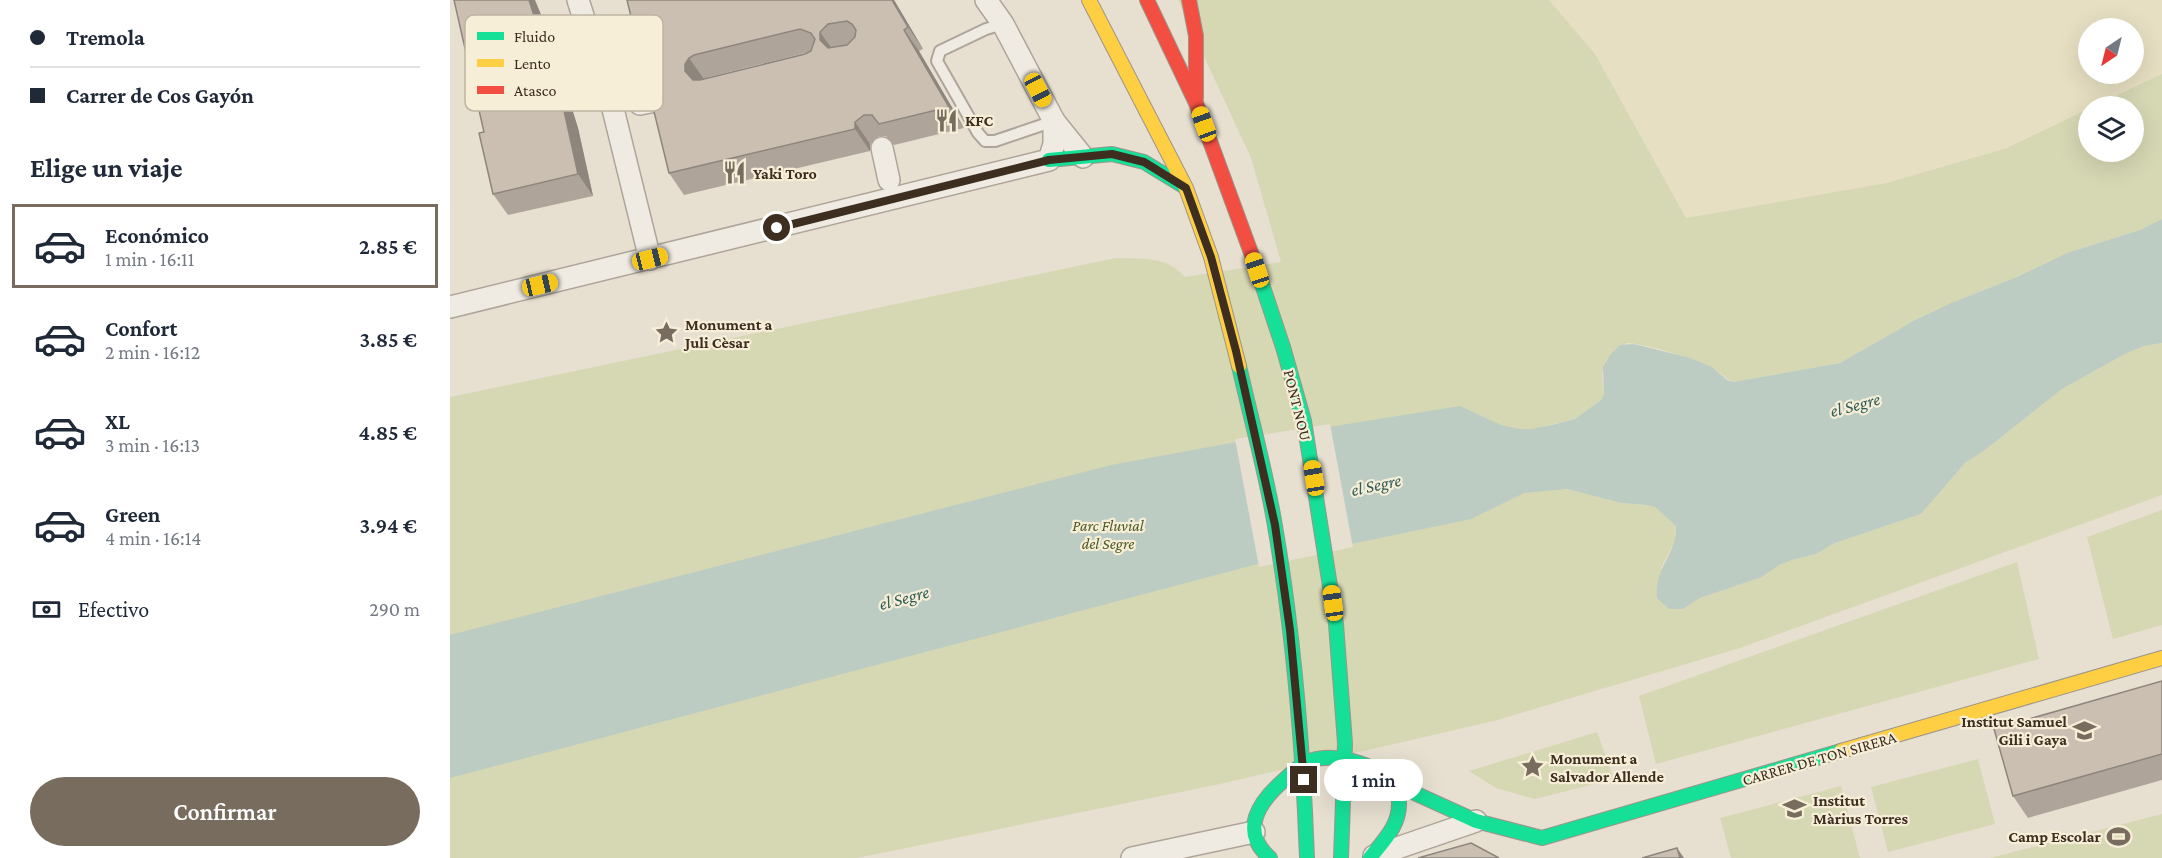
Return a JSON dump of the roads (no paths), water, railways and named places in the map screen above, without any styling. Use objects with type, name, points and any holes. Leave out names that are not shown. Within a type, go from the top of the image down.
[{"type":"main road","points":[[1089,0],[1186,188],[1211,257],[1236,351],[1275,525],[1290,630],[1304,763],[1307,858]]},
{"type":"main road","name":"PONT NOU","points":[[1147,0],[1196,103],[1251,250],[1283,347],[1304,421],[1336,624],[1345,742],[1341,858]]},
{"type":"main road","points":[[1189,0],[1198,49],[1196,103]]},
{"type":"main road","points":[[1049,160],[1112,154],[1144,162],[1186,188]]},
{"type":"main road","name":"CARRER DE TON SIRERA","points":[[1344,759],[1369,767],[1388,782],[1476,821],[1545,848],[2162,658]]},
{"type":"main road","points":[[1270,858],[1264,853],[1254,832],[1256,812],[1268,794],[1304,763],[1322,758],[1344,759]]},
{"type":"main road","points":[[1370,858],[1394,828],[1399,801],[1388,782]]},
{"type":"street","points":[[578,0],[583,15]]},
{"type":"street","points":[[986,0],[1003,24],[1054,121],[1083,157]]},
{"type":"street","points":[[613,111],[650,259]]},
{"type":"street","points":[[450,307],[1049,160],[1054,144],[1054,121]]},
{"type":"street","points":[[882,148],[889,180]]},
{"type":"street","points":[[1370,858],[1476,821]]},
{"type":"street","points":[[1132,858],[1171,854],[1254,832]]},
{"type":"lane","points":[[1003,24],[986,29],[940,51],[937,61],[978,133],[985,141],[995,141],[1054,121]]},
{"type":"water","name":"el Segre","points":[[2162,219],[2162,343],[2144,346],[2125,354],[2062,389],[1965,463],[1921,514],[1835,543],[1816,554],[1779,565],[1762,577],[1700,598],[1683,609],[1669,609],[1657,598],[1659,578],[1676,535],[1676,526],[1655,507],[1622,503],[1567,489],[1524,493],[1471,519],[1265,562],[450,778],[450,635],[1111,465],[1242,441],[1460,406],[1501,425],[1519,429],[1552,425],[1575,419],[1601,400],[1604,394],[1603,367],[1620,345],[1634,344],[1690,358],[1712,367],[1727,380],[1733,382],[1840,363],[1915,320],[1951,303],[2017,277],[2067,253],[2140,230]]},
{"type":"place","name":"KFC","points":[[947,120]]},
{"type":"place","name":"Yaki Toro","points":[[735,173]]},
{"type":"place","name":"Monument a Juli Cèsar","points":[[667,333]]},
{"type":"place","name":"Institut Samuel Gili i Gaya","points":[[2085,730]]},
{"type":"place","name":"Monument a Salvador Allende","points":[[1532,767]]},
{"type":"place","name":"Institut Màrius Torres","points":[[1795,809]]},
{"type":"place","name":"Camp Escolar","points":[[2119,836]]},
{"type":"park label","name":"Parc Fluvial del Segre","points":[[1108,534]]}]
